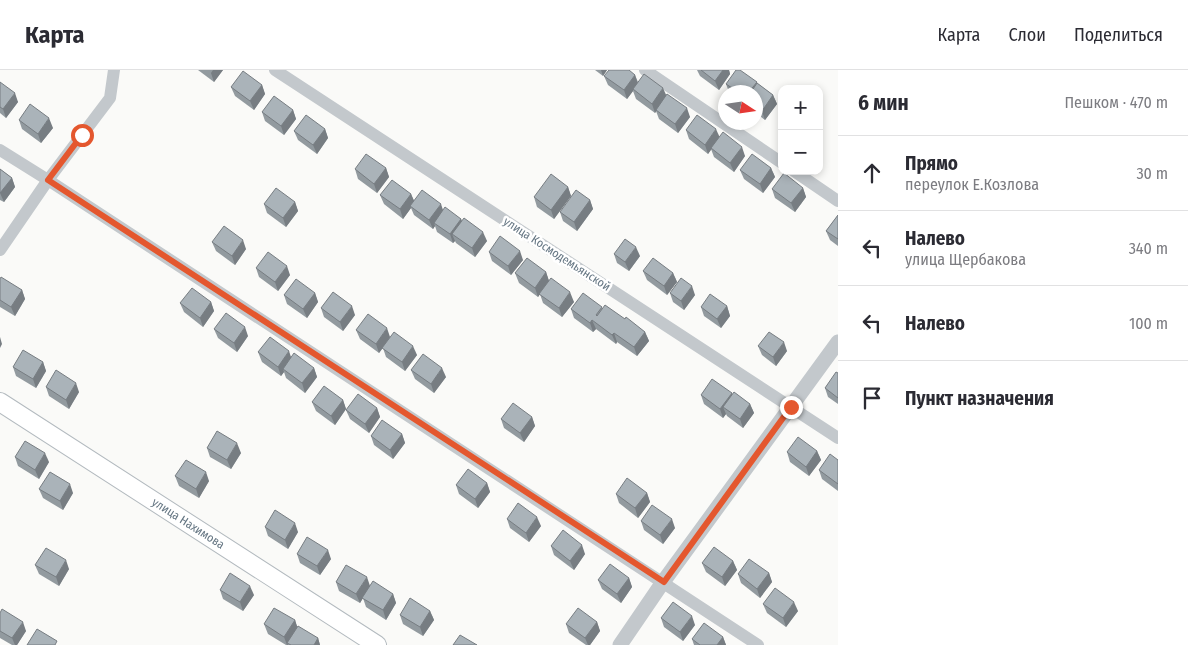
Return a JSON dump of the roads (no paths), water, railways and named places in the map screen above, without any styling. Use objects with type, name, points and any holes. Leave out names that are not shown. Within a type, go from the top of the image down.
[{"type":"main road","name":"улица Нахимова","points":[[0,402],[377,645]]},
{"type":"street","points":[[0,250],[48,180],[110,98],[114,70]]},
{"type":"street","name":"улица Космодемьянской","points":[[276,70],[838,438]]},
{"type":"street","points":[[645,70],[778,160]]},
{"type":"street","points":[[0,150],[758,645]]},
{"type":"street","points":[[800,175],[838,201]]},
{"type":"street","points":[[620,645],[838,342]]}]
